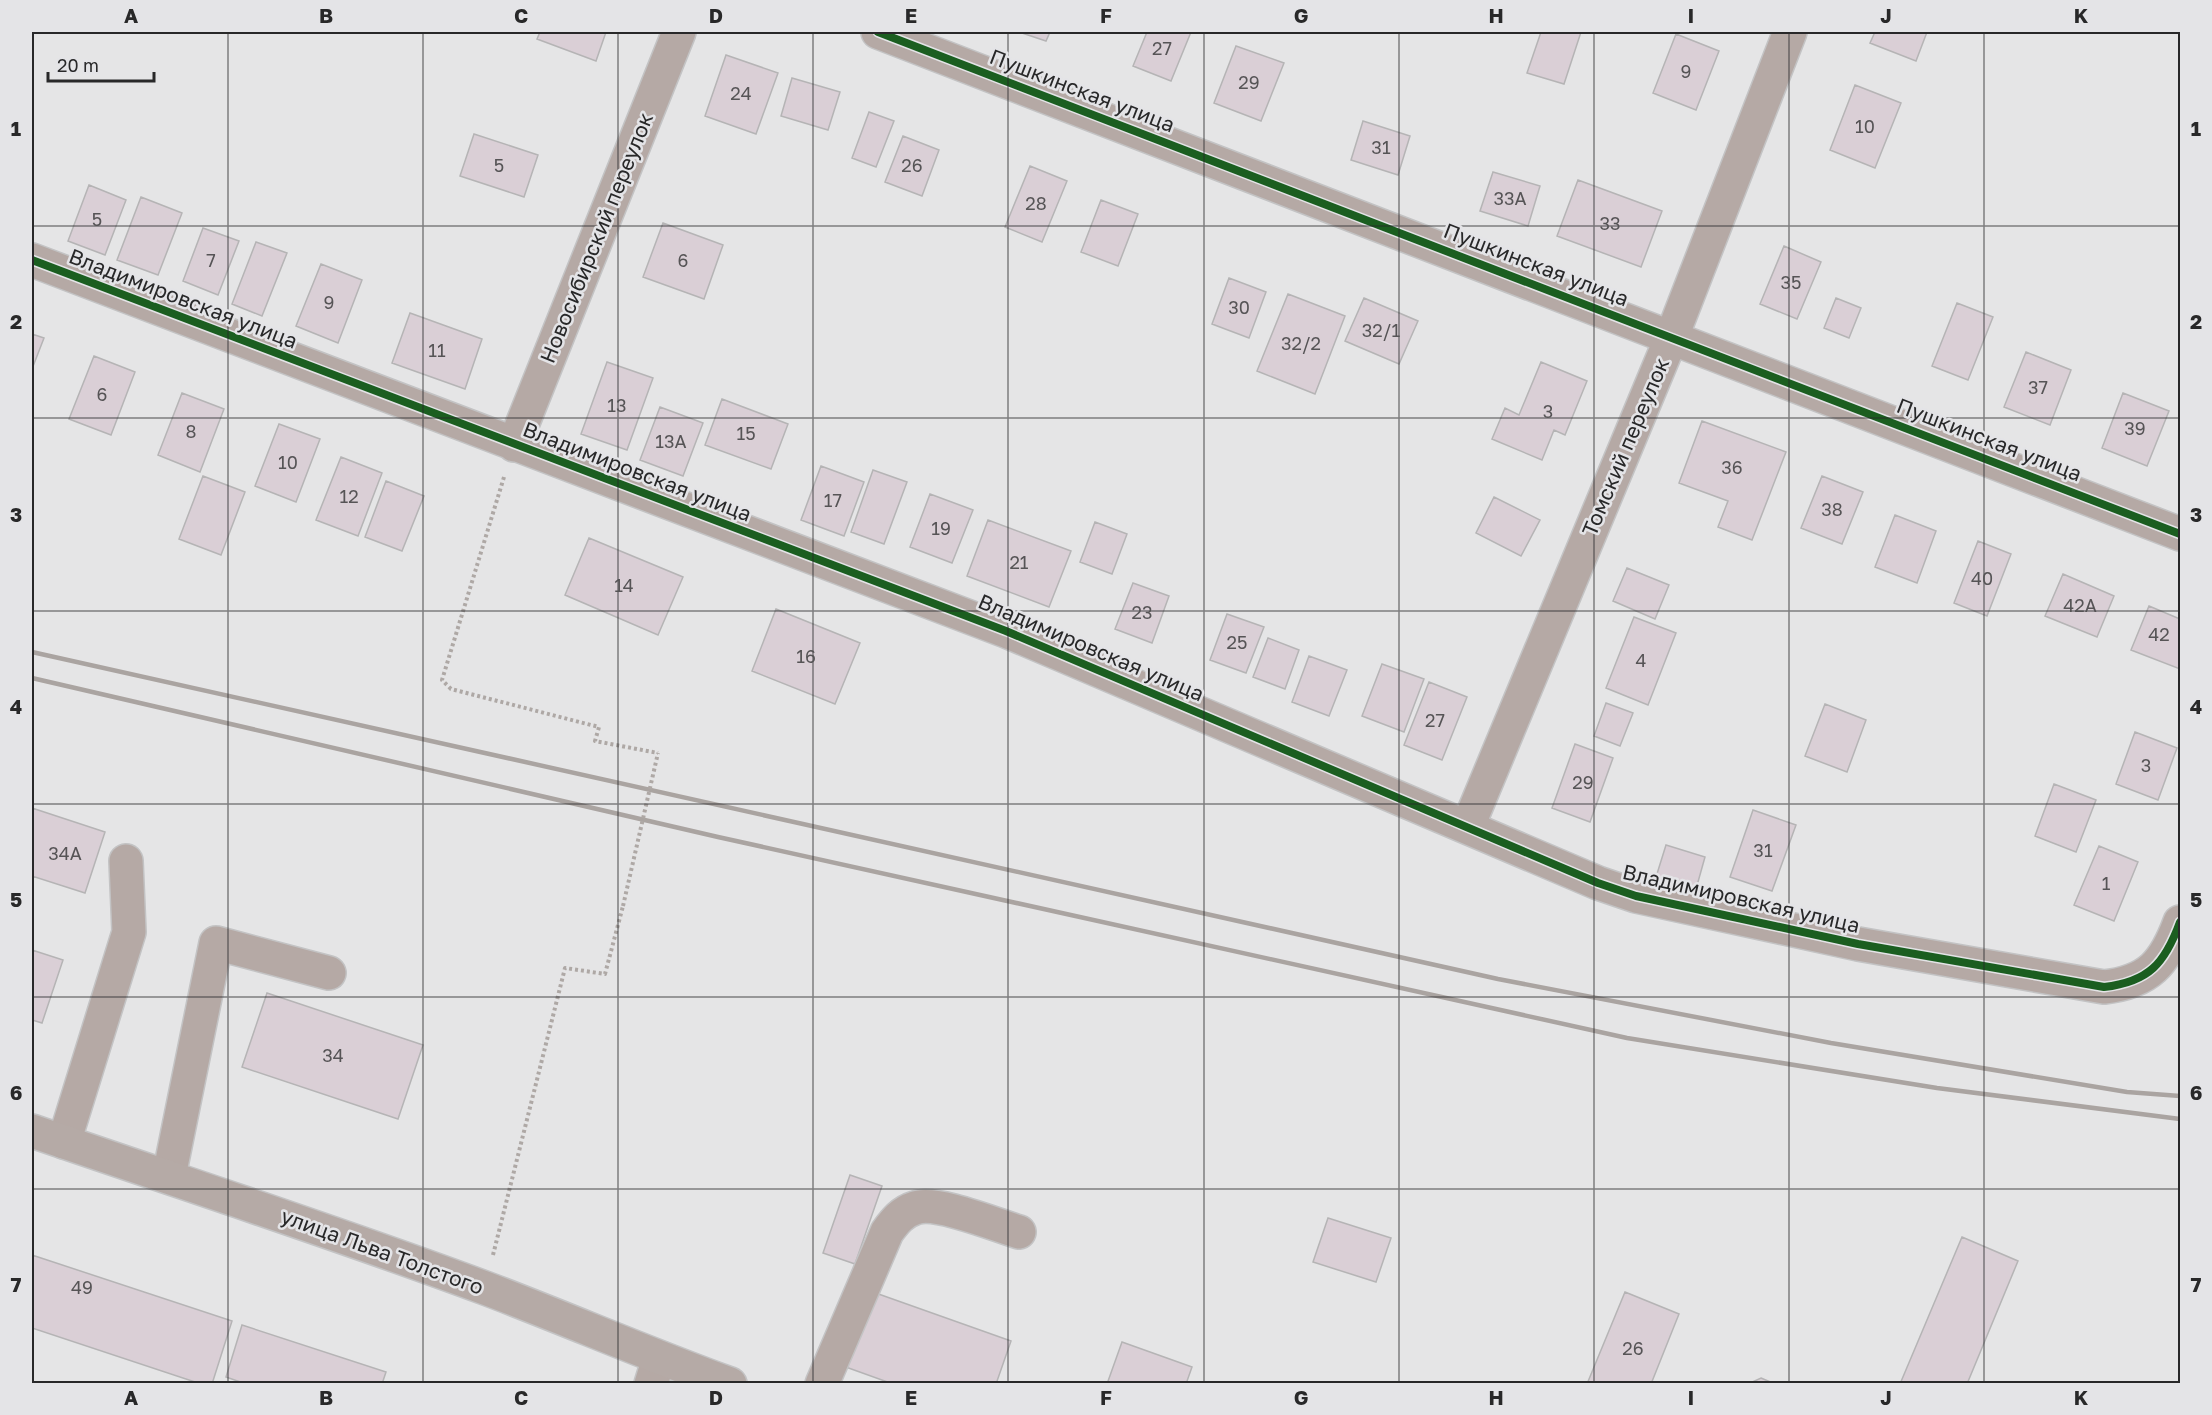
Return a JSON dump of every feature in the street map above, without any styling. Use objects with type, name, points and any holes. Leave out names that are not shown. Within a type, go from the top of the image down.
[{"type":"main road","name":"улица Льва Толстого","points":[[32,1131],[169,1176],[485,1288],[655,1371],[730,1383]]},
{"type":"street","name":"Новосибирский переулок","points":[[514,445],[679,32]]},
{"type":"street","name":"Пушкинская улица","points":[[878,32],[2181,534]]},
{"type":"street","name":"Томский переулок","points":[[1468,826],[1672,336],[1790,32]]},
{"type":"street","name":"Владимировская улица","points":[[32,260],[1006,631],[1598,883],[1636,896],[1858,944],[2104,987],[2130,984],[2151,970],[2170,949],[2181,922]]},
{"type":"street","points":[[64,1142],[129,932],[126,861]]},
{"type":"street","points":[[169,1176],[216,943],[329,973]]},
{"type":"street","points":[[822,1383],[887,1232],[899,1216],[917,1207],[936,1207],[1019,1232]]},
{"type":"path","points":[[485,1288],[565,968],[605,974],[658,753],[595,741],[599,728],[451,689],[442,680],[514,445]]},
{"type":"building","points":[[540,32],[606,32],[596,61],[537,39]]},
{"type":"building","points":[[1019,32],[1050,32],[1046,41]]},
{"type":"building","points":[[1147,32],[1191,32],[1171,81],[1133,66]]},
{"type":"building","points":[[1541,32],[1581,32],[1564,84],[1527,73]]},
{"type":"building","points":[[1875,32],[1927,32],[1916,61],[1870,43]]},
{"type":"building","points":[[1676,34],[1719,51],[1696,110],[1653,93]]},
{"type":"building","points":[[1236,46],[1284,63],[1261,121],[1214,103]]},
{"type":"building","points":[[726,55],[778,73],[756,134],[705,116]]},
{"type":"building","points":[[792,78],[840,92],[828,130],[781,116]]},
{"type":"building","points":[[1855,85],[1901,103],[1875,168],[1830,150]]},
{"type":"building","points":[[869,112],[894,121],[876,167],[852,158]]},
{"type":"building","points":[[1363,121],[1410,136],[1398,175],[1351,160]]},
{"type":"building","points":[[474,134],[538,155],[524,197],[460,176]]},
{"type":"building","points":[[903,136],[939,150],[922,196],[885,182]]},
{"type":"building","points":[[1030,166],[1067,181],[1042,242],[1005,227]]},
{"type":"building","points":[[1493,172],[1540,186],[1528,226],[1480,211]]},
{"type":"building","points":[[1578,180],[1662,211],[1641,267],[1557,236]]},
{"type":"building","points":[[89,185],[126,200],[105,255],[68,241]]},
{"type":"building","points":[[141,197],[182,213],[158,275],[117,260]]},
{"type":"building","points":[[1101,200],[1138,214],[1118,266],[1081,252]]},
{"type":"building","points":[[663,223],[723,245],[704,299],[643,277]]},
{"type":"building","points":[[203,228],[239,241],[218,295],[183,281]]},
{"type":"building","points":[[256,242],[287,253],[262,316],[232,304]]},
{"type":"building","points":[[1784,246],[1821,262],[1797,319],[1760,304]]},
{"type":"building","points":[[321,264],[362,280],[338,343],[296,326]]},
{"type":"building","points":[[1229,278],[1266,292],[1249,338],[1212,324]]},
{"type":"building","points":[[1288,294],[1345,316],[1315,394],[1257,371]]},
{"type":"building","points":[[1364,298],[1418,321],[1399,364],[1345,341]]},
{"type":"building","points":[[1836,298],[1861,308],[1849,338],[1824,328]]},
{"type":"building","points":[[1957,303],[1993,317],[1968,380],[1932,366]]},
{"type":"building","points":[[410,313],[482,339],[465,389],[392,363]]},
{"type":"building","points":[[32,334],[44,338],[32,369]]},
{"type":"building","points":[[2026,352],[2071,370],[2050,425],[2004,407]]},
{"type":"building","points":[[94,356],[135,372],[111,435],[69,419]]},
{"type":"building","points":[[607,362],[653,378],[627,450],[581,434]]},
{"type":"building","points":[[1541,362],[1587,381],[1565,435],[1554,430],[1542,460],[1492,439],[1505,408],[1519,415]]},
{"type":"building","points":[[182,393],[224,409],[200,472],[158,455]]},
{"type":"building","points":[[2123,393],[2169,411],[2147,466],[2102,448]]},
{"type":"building","points":[[722,399],[788,424],[771,469],[705,445]]},
{"type":"building","points":[[660,407],[703,423],[683,476],[640,460]]},
{"type":"building","points":[[1702,421],[1786,452],[1752,540],[1718,527],[1728,501],[1679,483]]},
{"type":"building","points":[[279,424],[320,439],[296,502],[255,486]]},
{"type":"building","points":[[341,457],[382,473],[358,536],[316,520]]},
{"type":"building","points":[[821,466],[864,482],[844,536],[801,520]]},
{"type":"building","points":[[873,470],[907,482],[884,544],[851,532]]},
{"type":"building","points":[[203,476],[245,492],[221,555],[179,539]]},
{"type":"building","points":[[1822,476],[1863,492],[1842,544],[1801,528]]},
{"type":"building","points":[[386,481],[424,496],[402,551],[365,537]]},
{"type":"building","points":[[930,494],[973,510],[952,563],[910,547]]},
{"type":"building","points":[[1494,497],[1540,520],[1521,556],[1476,533]]},
{"type":"building","points":[[1895,515],[1936,531],[1917,583],[1875,567]]},
{"type":"building","points":[[988,520],[1071,551],[1049,607],[967,576]]},
{"type":"building","points":[[1095,522],[1127,534],[1112,574],[1080,562]]},
{"type":"building","points":[[589,538],[683,577],[658,635],[565,595]]},
{"type":"building","points":[[1978,541],[2011,554],[1987,616],[1954,603]]},
{"type":"building","points":[[1627,568],[1669,585],[1655,619],[1613,601]]},
{"type":"building","points":[[2063,574],[2114,596],[2097,637],[2045,616]]},
{"type":"building","points":[[1133,583],[1169,596],[1152,643],[1115,629]]},
{"type":"building","points":[[2149,606],[2180,619],[2180,669],[2131,650]]},
{"type":"building","points":[[776,609],[860,643],[835,704],[752,671]]},
{"type":"building","points":[[1227,614],[1264,627],[1246,673],[1210,660]]},
{"type":"building","points":[[1634,617],[1676,633],[1648,705],[1606,688]]},
{"type":"building","points":[[1268,638],[1299,650],[1285,689],[1253,677]]},
{"type":"building","points":[[1309,656],[1347,670],[1329,716],[1292,702]]},
{"type":"building","points":[[1382,664],[1424,679],[1404,732],[1362,716]]},
{"type":"building","points":[[1429,682],[1467,697],[1442,760],[1404,745]]},
{"type":"building","points":[[1606,703],[1633,713],[1620,746],[1594,736]]},
{"type":"building","points":[[1825,704],[1866,720],[1847,772],[1805,756]]},
{"type":"building","points":[[2135,732],[2177,748],[2158,800],[2116,784]]},
{"type":"building","points":[[1575,744],[1613,758],[1590,822],[1552,808]]},
{"type":"building","points":[[2054,784],[2096,800],[2076,852],[2035,836]]},
{"type":"building","points":[[32,808],[105,832],[85,893],[32,876]]},
{"type":"building","points":[[1753,810],[1796,825],[1772,891],[1730,877]]},
{"type":"building","points":[[1666,845],[1705,857],[1696,889],[1656,877]]},
{"type":"building","points":[[2099,846],[2138,862],[2114,921],[2074,905]]},
{"type":"building","points":[[32,950],[63,960],[42,1023],[32,1020]]},
{"type":"building","points":[[267,993],[423,1045],[398,1119],[242,1067]]},
{"type":"building","points":[[850,1175],[882,1186],[855,1264],[823,1253]]},
{"type":"building","points":[[1328,1218],[1391,1238],[1376,1282],[1313,1262]]},
{"type":"building","points":[[1962,1237],[2018,1261],[1967,1384],[1900,1384]]},
{"type":"building","points":[[32,1255],[232,1321],[212,1384],[201,1384],[32,1328]]},
{"type":"building","points":[[870,1291],[1011,1341],[996,1384],[893,1384],[843,1366]]},
{"type":"building","points":[[1625,1292],[1679,1314],[1651,1384],[1587,1384]]},
{"type":"building","points":[[242,1325],[386,1372],[382,1384],[246,1384],[226,1377]]},
{"type":"building","points":[[1122,1342],[1192,1367],[1186,1384],[1107,1384]]},
{"type":"building","points":[[1761,1378],[1775,1384],[1748,1384]]},
{"type":"railway","points":[[32,652],[1498,979],[1831,1043],[2127,1092],[2180,1096]]},
{"type":"railway","points":[[32,678],[718,837],[1627,1038],[1937,1088],[2180,1119]]},
{"type":"cycle path","points":[[878,32],[2180,534]]},
{"type":"cycle path","points":[[32,260],[1006,631],[1598,883],[1636,896],[1858,944],[2104,987],[2133,980],[2153,968],[2168,949],[2180,922]]}]
